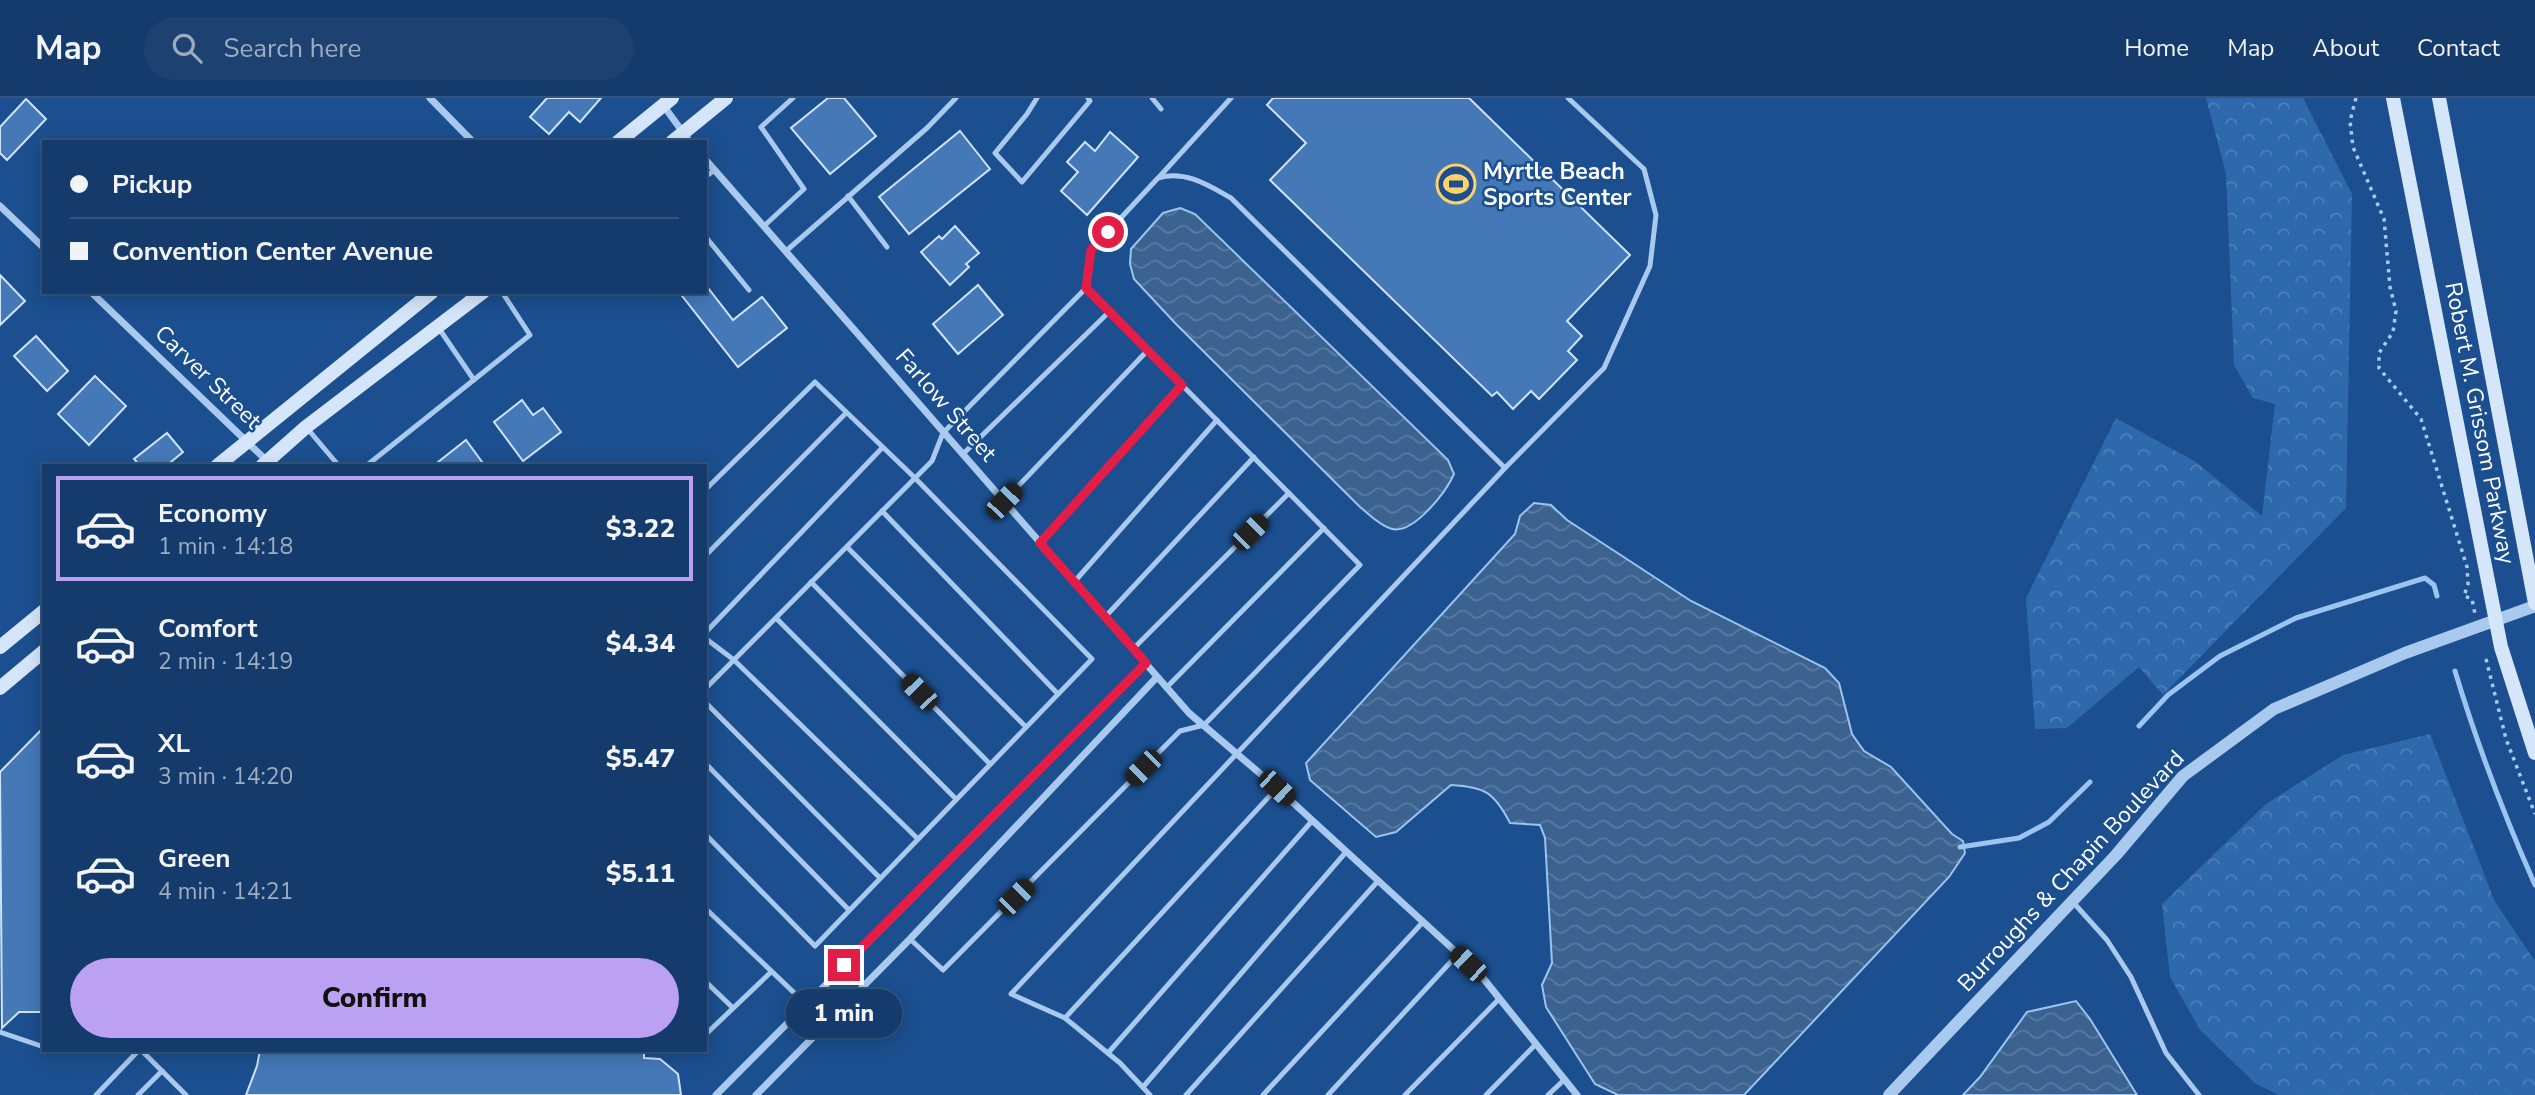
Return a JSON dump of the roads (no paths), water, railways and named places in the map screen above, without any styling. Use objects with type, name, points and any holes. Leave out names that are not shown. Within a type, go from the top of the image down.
[{"type":"main road","points":[[682,139],[726,98]]},
{"type":"main road","name":"Robert M. Grissom Parkway","points":[[2393,98],[2501,647],[2535,753]]},
{"type":"main road","name":"Robert M. Grissom Parkway","points":[[2439,98],[2535,605]]},
{"type":"main road","points":[[620,140],[668,102]]},
{"type":"main road","points":[[219,464],[430,294]]},
{"type":"main road","points":[[265,463],[306,427],[480,294]]},
{"type":"main road","points":[[0,647],[42,613]]},
{"type":"main road","points":[[0,688],[42,653]]},
{"type":"street","points":[[430,98],[471,140]]},
{"type":"street","points":[[668,102],[682,139]]},
{"type":"street","name":"Farlow Street","points":[[707,161],[1134,648],[1166,688],[1479,973],[1577,1095]]},
{"type":"street","points":[[0,206],[42,246]]},
{"type":"street","name":"Carver Street","points":[[93,294],[247,441],[265,463]]},
{"type":"street","name":"Burroughs & Chapin Boulevard","points":[[1889,1095],[2116,855],[2183,776],[2274,709],[2405,653],[2535,605]]},
{"type":"street","points":[[716,1095],[1146,663]]},
{"type":"street","points":[[756,1095],[910,939],[1157,677]]},
{"type":"lane","points":[[764,226],[804,189],[761,127],[793,98]]},
{"type":"lane","points":[[786,251],[927,128],[956,98]]},
{"type":"lane","points":[[1037,98],[995,153],[1022,182],[1090,101],[1088,98]]},
{"type":"lane","points":[[1152,98],[1161,110]]},
{"type":"lane","points":[[707,687],[932,461],[943,433],[1086,288],[1091,250],[1231,98]]},
{"type":"lane","points":[[1150,1095],[1108,1053],[1065,1018],[1011,994],[1505,468],[1604,368],[1650,266],[1656,215],[1644,169],[1569,98]]},
{"type":"lane","points":[[707,176],[715,170]]},
{"type":"lane","points":[[1158,178],[1173,174],[1204,183],[1231,198],[1505,468]]},
{"type":"lane","points":[[848,196],[887,247]]},
{"type":"lane","points":[[707,238],[749,290]]},
{"type":"lane","points":[[910,939],[943,970],[1180,731],[1204,725],[1360,565],[1086,288]]},
{"type":"lane","points":[[369,464],[530,335],[503,294]]},
{"type":"lane","points":[[964,453],[1110,311]]},
{"type":"lane","points":[[438,326],[474,380]]},
{"type":"lane","points":[[1004,501],[1148,350]]},
{"type":"lane","points":[[707,488],[815,382],[915,478],[1092,659],[815,946],[707,836]]},
{"type":"lane","points":[[1040,543],[1182,385]]},
{"type":"lane","points":[[707,554],[846,414]]},
{"type":"lane","points":[[1074,581],[1217,420]]},
{"type":"lane","points":[[306,427],[337,464]]},
{"type":"lane","points":[[707,634],[882,448]]},
{"type":"lane","points":[[1106,616],[1254,457]]},
{"type":"lane","points":[[1134,648],[1289,493]]},
{"type":"lane","points":[[882,511],[1058,694]]},
{"type":"lane","points":[[1166,688],[1324,528]]},
{"type":"lane","points":[[847,547],[1026,727]]},
{"type":"lane","points":[[811,583],[990,764]]},
{"type":"lane","points":[[776,618],[956,799]]},
{"type":"lane","points":[[707,638],[734,660],[918,839]]},
{"type":"lane","points":[[707,704],[880,878]]},
{"type":"lane","points":[[707,765],[849,910]]},
{"type":"lane","points":[[1065,1018],[1277,788]]},
{"type":"lane","points":[[1108,1053],[1312,821]]},
{"type":"lane","points":[[1143,1087],[1346,852]]},
{"type":"lane","points":[[1186,1095],[1378,881]]},
{"type":"lane","points":[[2071,901],[2106,940],[2130,977],[2166,1053],[2199,1095]]},
{"type":"lane","points":[[707,910],[827,1024]]},
{"type":"lane","points":[[1264,1095],[1423,922]]},
{"type":"lane","points":[[1328,1095],[1458,954]]},
{"type":"lane","points":[[707,1033],[771,972]]},
{"type":"lane","points":[[707,983],[732,1007]]},
{"type":"lane","points":[[1405,1095],[1499,999]]},
{"type":"lane","points":[[0,1032],[42,1046]]},
{"type":"lane","points":[[1486,1095],[1536,1044]]},
{"type":"lane","points":[[96,1095],[138,1052]]},
{"type":"lane","points":[[142,1052],[186,1095]]},
{"type":"lane","points":[[138,1095],[162,1071]]},
{"type":"lane","points":[[1548,1095],[1564,1079]]},
{"type":"water","points":[[1180,208],[1195,214],[1448,460],[1454,474],[1437,501],[1419,519],[1401,529],[1392,529],[1360,507],[1134,279],[1130,264],[1131,249],[1163,213]]},
{"type":"water","points":[[1534,503],[1551,505],[1567,520],[1691,601],[1825,668],[1839,683],[1852,734],[1864,751],[1891,767],[1952,834],[1963,841],[1965,853],[1949,877],[1744,1095],[1618,1095],[1595,1084],[1546,1007],[1542,985],[1552,963],[1545,838],[1540,825],[1510,823],[1499,804],[1487,793],[1472,787],[1451,785],[1396,832],[1376,837],[1310,780],[1306,763],[1515,534],[1520,516]]},
{"type":"water","points":[[2076,1001],[2137,1095],[1963,1095],[1980,1077],[2027,1012]]},
{"type":"waterway","points":[[2139,726],[2168,695],[2220,656],[2296,618],[2425,578],[2434,585],[2437,596]]},
{"type":"waterway","points":[[2455,671],[2492,779],[2535,885]]},
{"type":"waterway","points":[[1960,847],[2019,838],[2049,822],[2090,782]]},
{"type":"place","name":"Myrtle Beach Sports Center","points":[[1456,184]]}]
